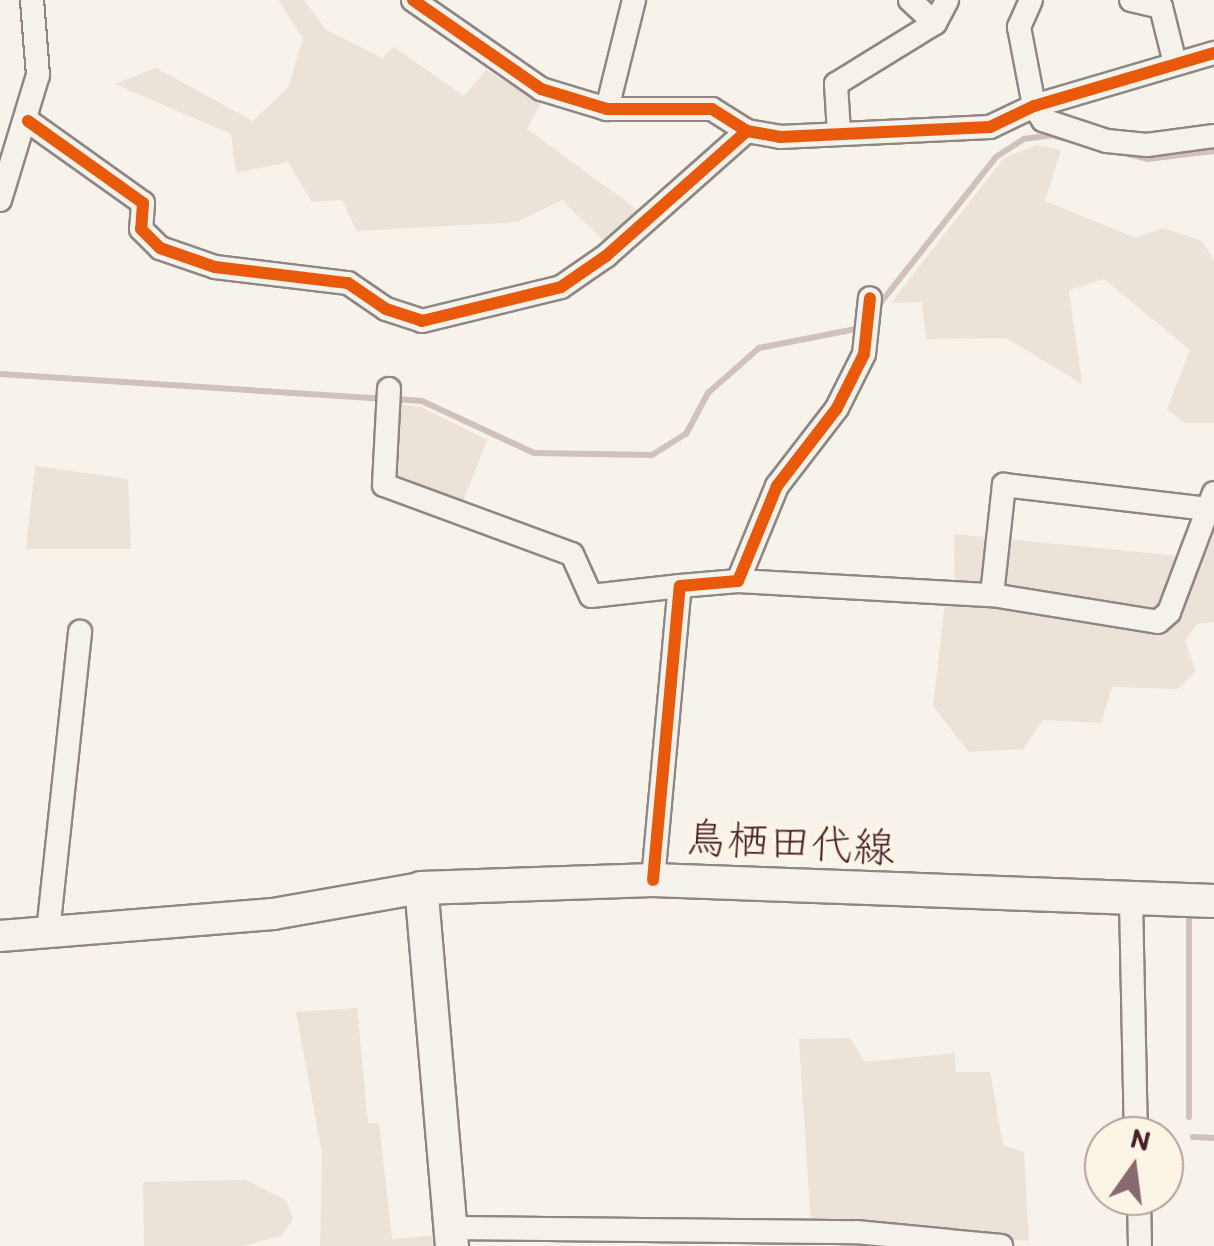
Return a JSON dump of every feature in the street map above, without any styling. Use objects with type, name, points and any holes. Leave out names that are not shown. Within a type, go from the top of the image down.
[{"type":"main road","name":"鳥栖田代線","points":[[421,888],[654,880],[1214,902]]},
{"type":"main road","points":[[421,888],[452,1237]]},
{"type":"street","points":[[0,200],[28,121],[38,75],[32,0]]},
{"type":"street","points":[[607,109],[634,0]]},
{"type":"street","points":[[910,0],[935,23]]},
{"type":"street","points":[[839,133],[836,84],[935,23],[947,0]]},
{"type":"street","points":[[1031,0],[1019,27],[1034,106],[1043,120],[1107,141],[1147,145],[1214,136]]},
{"type":"street","points":[[1131,0],[1162,8],[1175,63]]},
{"type":"street","points":[[417,1],[541,90],[607,109],[712,109],[747,131],[780,137],[990,127],[1034,106],[1214,53]]},
{"type":"street","points":[[28,121],[144,202],[142,229],[160,248],[215,267],[348,283],[386,310],[422,321],[561,287],[606,256],[747,131]]},
{"type":"street","points":[[738,581],[777,486],[838,408],[870,337],[870,298]]},
{"type":"street","points":[[388,395],[384,485],[572,554],[590,596],[738,581],[992,595],[1158,622],[1169,612],[1211,501],[1004,485],[992,595]]},
{"type":"street","points":[[654,880],[680,586]]},
{"type":"street","points":[[48,932],[80,632]]},
{"type":"street","points":[[0,936],[274,914],[421,888]]},
{"type":"street","points":[[1131,900],[1136,1116]]},
{"type":"street","points":[[1139,1216],[1140,1246]]},
{"type":"street","points":[[452,1237],[856,1232],[1001,1246]]},
{"type":"shaded area","points":[[278,0],[304,0],[326,30],[382,58],[394,47],[464,96],[486,70],[541,103],[527,129],[642,213],[607,244],[562,200],[517,222],[357,231],[342,200],[312,202],[288,162],[236,173],[231,134],[115,84],[156,68],[253,121],[288,88],[303,38]]},
{"type":"shaded area","points":[[1037,145],[1061,150],[1045,201],[1136,238],[1162,228],[1202,241],[1214,261],[1214,423],[1185,423],[1167,409],[1190,350],[1104,279],[1069,290],[1082,384],[1006,338],[926,339],[922,302],[891,303],[1004,158]]},
{"type":"shaded area","points":[[393,404],[421,407],[487,440],[461,507],[394,483]]},
{"type":"shaded area","points":[[35,466],[128,479],[131,549],[26,549]]},
{"type":"shaded area","points":[[1214,524],[1214,622],[1197,624],[1185,641],[1196,671],[1178,689],[1112,687],[1101,723],[1043,720],[1023,749],[969,752],[933,706],[945,603],[955,583],[954,534],[1200,558]]},
{"type":"shaded area","points":[[357,1008],[368,1123],[379,1123],[392,1239],[439,1235],[439,1246],[320,1246],[322,1154],[296,1012]]},
{"type":"shaded area","points":[[850,1038],[865,1062],[955,1053],[956,1072],[990,1072],[1003,1145],[1024,1152],[1029,1241],[811,1225],[799,1039]]},
{"type":"shaded area","points":[[245,1180],[286,1200],[293,1219],[281,1236],[242,1246],[144,1246],[143,1182]]},
{"type":"waterway","points":[[878,306],[996,157],[1024,139],[1051,135],[1147,159],[1214,151]]},
{"type":"waterway","points":[[395,399],[422,401],[534,453],[652,455],[686,434],[708,393],[759,348],[861,328]]},
{"type":"waterway","points":[[0,374],[383,399]]},
{"type":"waterway","points":[[1189,913],[1189,1117]]},
{"type":"waterway","points":[[1193,1137],[1214,1138]]},
{"type":"cycle path","points":[[413,0],[541,89],[607,109],[712,109],[747,131],[780,137],[990,127],[1034,106],[1214,53]]},
{"type":"cycle path","points":[[28,121],[143,203],[141,229],[160,248],[215,267],[348,283],[386,309],[422,321],[561,287],[606,256],[747,131]]},
{"type":"cycle path","points":[[653,880],[680,586],[738,581],[777,486],[837,408],[864,354],[870,298]]}]
